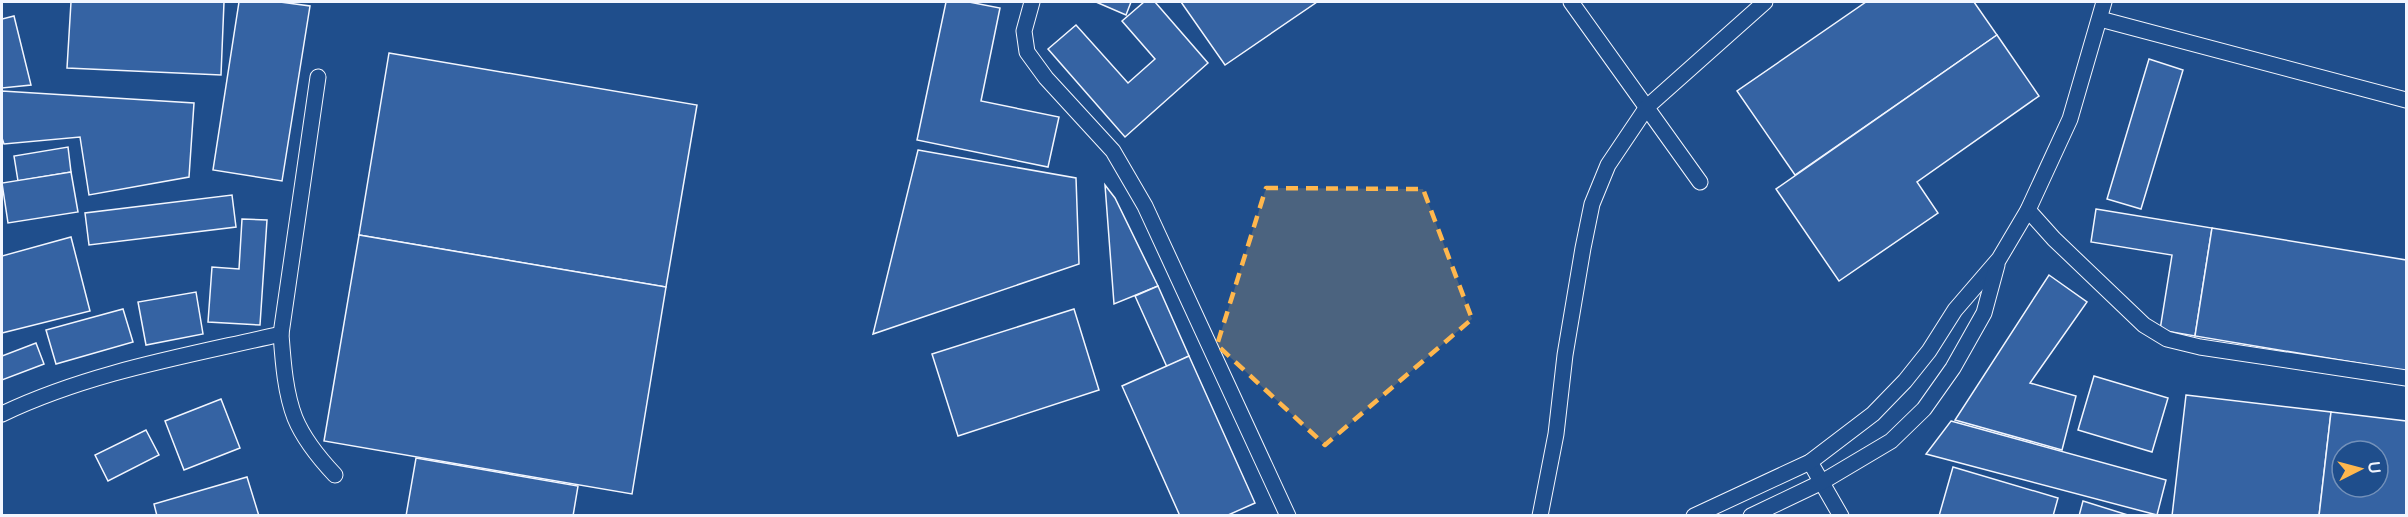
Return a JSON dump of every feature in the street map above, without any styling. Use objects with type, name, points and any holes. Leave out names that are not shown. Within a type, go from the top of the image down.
[{"type":"lane","points":[[1032,2],[1024,31],[1027,52],[1046,78],[1113,151],[1144,206],[1288,516]]},
{"type":"lane","points":[[1571,2],[1700,182]]},
{"type":"lane","points":[[1540,516],[1556,434],[1572,308],[1592,204],[1608,165],[1647,107],[1765,2]]},
{"type":"lane","points":[[1694,516],[1810,462],[1873,414],[1905,381],[1929,351],[1955,310],[1999,259],[2028,210],[2070,119],[2104,2]]},
{"type":"lane","points":[[2100,19],[2406,100]]},
{"type":"lane","points":[[318,77],[280,334],[284,369],[295,417],[312,449],[335,475]]},
{"type":"lane","points":[[2028,210],[2054,239],[2144,325],[2168,339],[2200,347],[2406,378]]},
{"type":"lane","points":[[1751,516],[1822,482],[1891,441],[1924,410],[1953,368],[1984,313],[1999,259]]},
{"type":"lane","points":[[2,414],[61,389],[115,372],[280,334]]},
{"type":"lane","points":[[1810,462],[1841,516]]},
{"type":"highlighted area","points":[[1266,188],[1423,189],[1472,319],[1325,445],[1217,345]]},
{"type":"building","points":[[71,2],[224,2],[221,75],[67,68]]},
{"type":"building","points":[[239,2],[280,2],[310,6],[282,181],[213,170]]},
{"type":"building","points":[[946,2],[969,2],[1000,8],[981,101],[1059,117],[1048,167],[917,140]]},
{"type":"building","points":[[1096,2],[1131,2],[1126,15]]},
{"type":"building","points":[[1144,2],[1155,2],[1208,63],[1125,137],[1048,49],[1076,25],[1128,83],[1155,59],[1122,21]]},
{"type":"building","points":[[1181,2],[1317,2],[1225,65]]},
{"type":"building","points":[[1866,2],[1974,2],[1997,35],[1795,175],[1737,91]]},
{"type":"building","points":[[14,16],[31,85],[2,88],[2,19]]},
{"type":"building","points":[[1997,35],[2039,96],[1917,182],[1938,213],[1839,281],[1776,189]]},
{"type":"building","points":[[389,53],[697,105],[666,287],[359,235]]},
{"type":"building","points":[[2149,59],[2183,70],[2141,209],[2107,199]]},
{"type":"building","points":[[2,91],[194,103],[189,177],[89,195],[80,137],[4,144]]},
{"type":"building","points":[[68,147],[71,172],[18,181],[14,156]]},
{"type":"building","points":[[918,150],[1076,178],[1079,264],[873,334]]},
{"type":"building","points":[[71,172],[78,212],[8,223],[2,183]]},
{"type":"building","points":[[1105,185],[1115,198],[1158,286],[1114,304]]},
{"type":"building","points":[[232,195],[236,227],[89,245],[85,213]]},
{"type":"building","points":[[2096,209],[2212,228],[2195,336],[2160,330],[2172,255],[2091,242]]},
{"type":"building","points":[[242,219],[267,220],[260,325],[208,322],[212,267],[239,269]]},
{"type":"building","points":[[2212,228],[2406,260],[2406,371],[2195,336]]},
{"type":"building","points":[[359,235],[666,287],[632,494],[324,441]]},
{"type":"building","points":[[71,237],[90,311],[2,333],[2,256]]},
{"type":"building","points":[[2049,275],[2087,302],[2030,383],[2076,396],[2062,450],[1955,420]]},
{"type":"building","points":[[1158,286],[1189,356],[1167,367],[1135,296]]},
{"type":"building","points":[[196,292],[203,334],[146,345],[138,302]]},
{"type":"building","points":[[123,309],[133,342],[56,364],[46,330]]},
{"type":"building","points":[[1074,309],[1099,390],[958,436],[932,354]]},
{"type":"building","points":[[36,343],[44,364],[2,380],[2,356]]},
{"type":"building","points":[[1189,356],[1255,503],[1226,516],[1180,516],[1122,386]]},
{"type":"building","points":[[2094,376],[2168,398],[2152,452],[2078,430]]},
{"type":"building","points":[[2186,395],[2331,412],[2319,516],[2172,516]]},
{"type":"building","points":[[221,399],[240,448],[184,470],[165,421]]},
{"type":"building","points":[[2331,412],[2406,421],[2406,516],[2319,516]]},
{"type":"building","points":[[1951,421],[2166,480],[2157,515],[1926,454]]},
{"type":"building","points":[[146,430],[159,455],[108,481],[95,455]]},
{"type":"building","points":[[416,458],[578,486],[573,516],[406,516]]},
{"type":"building","points":[[1953,467],[2058,498],[2053,516],[1939,516]]},
{"type":"building","points":[[247,477],[259,516],[157,516],[154,504]]},
{"type":"building","points":[[2083,501],[2131,516],[2079,516]]}]
